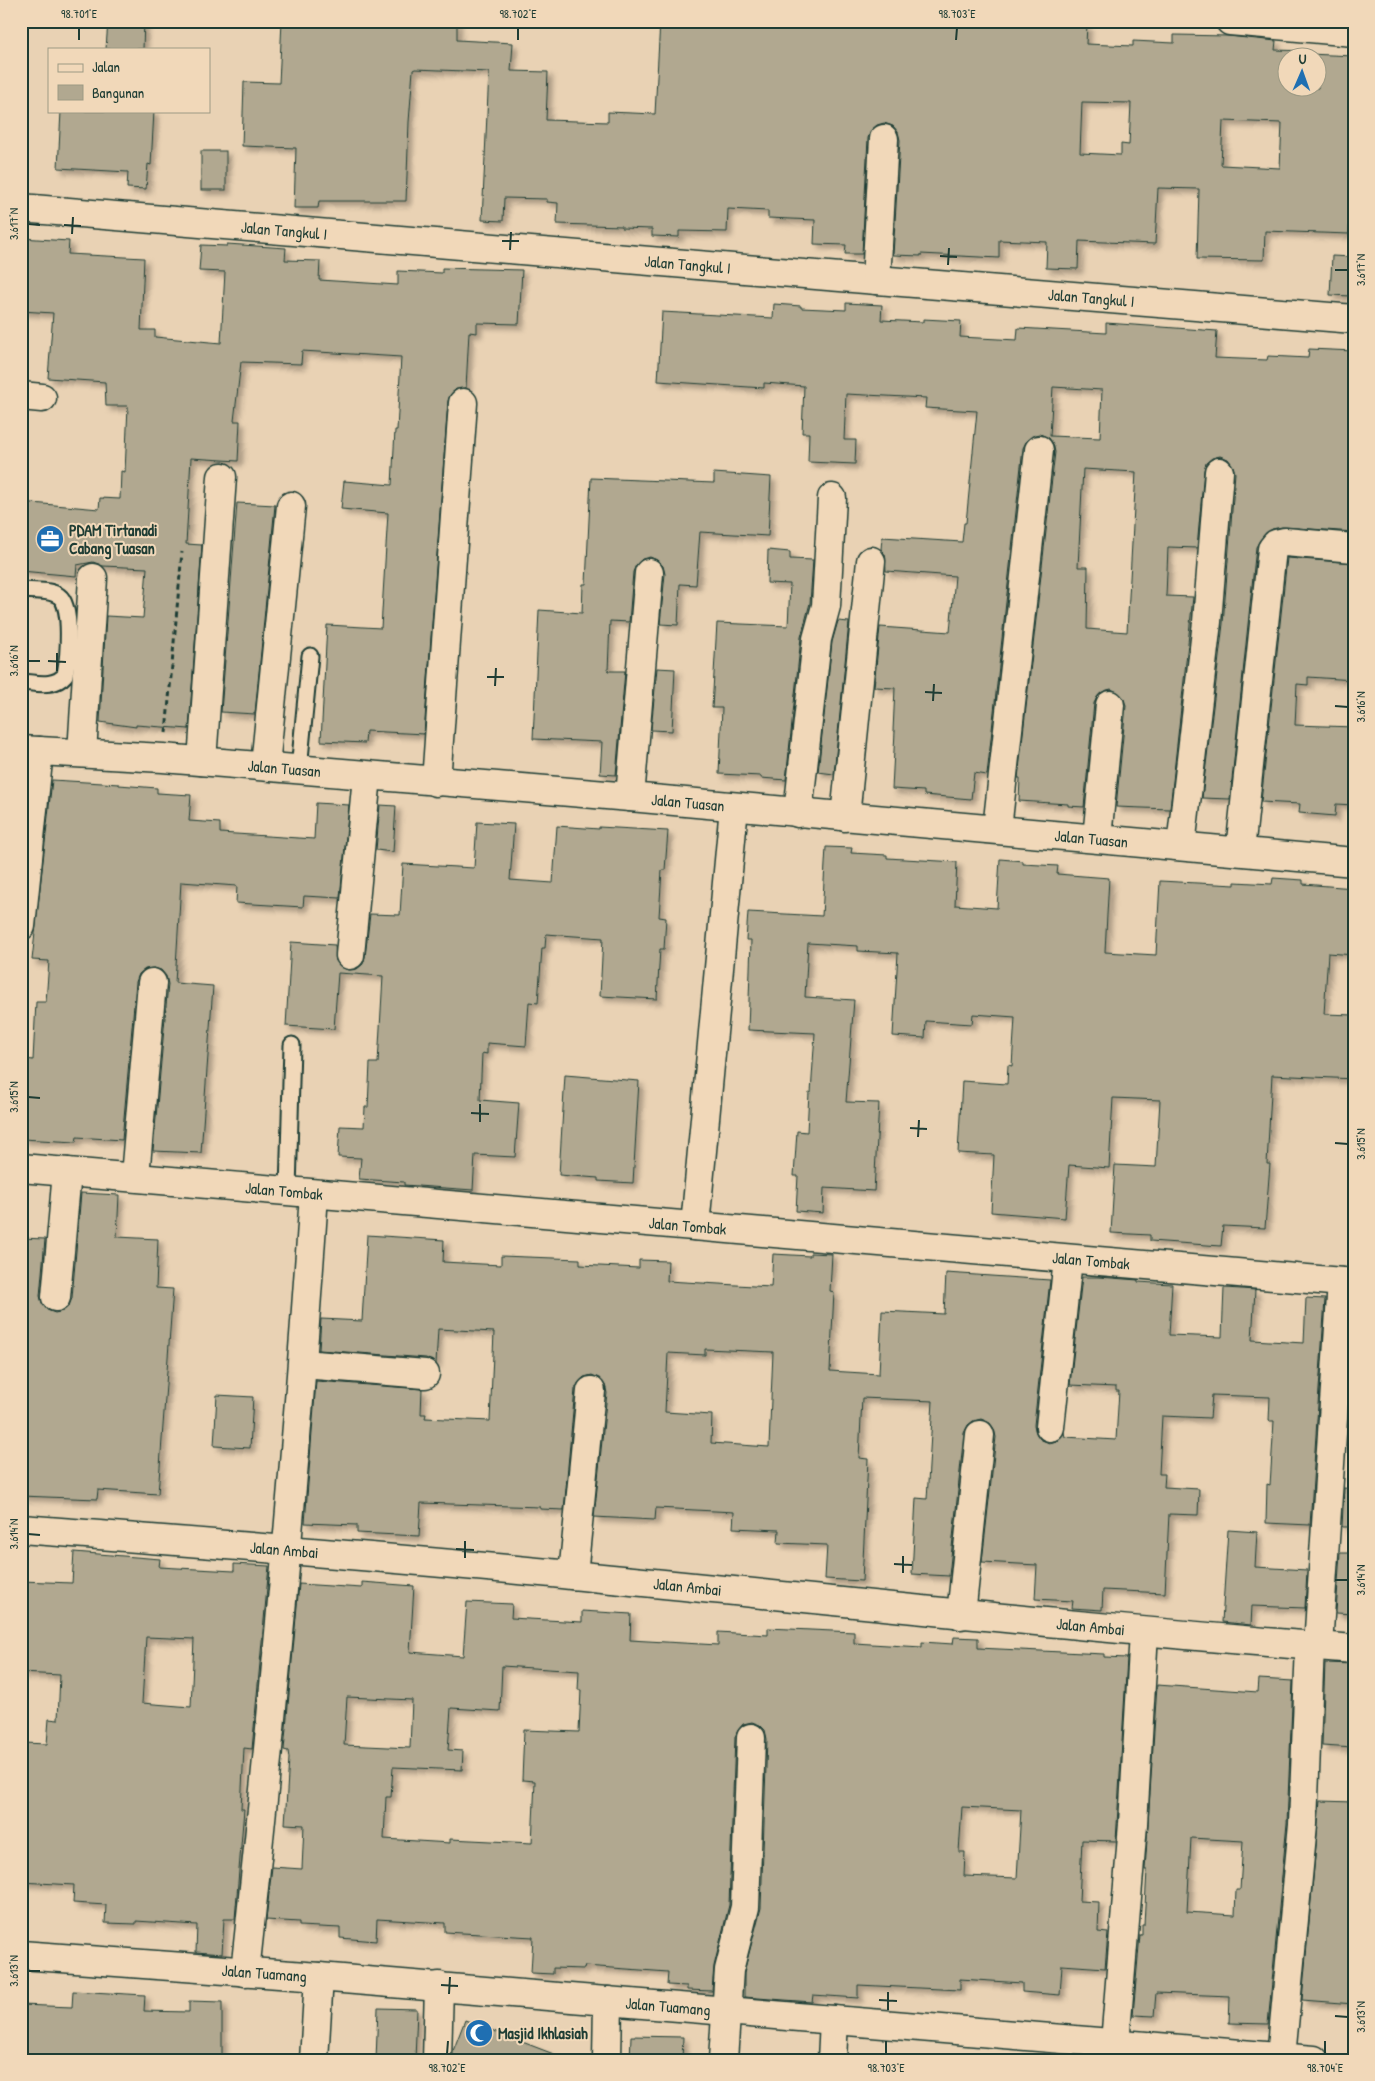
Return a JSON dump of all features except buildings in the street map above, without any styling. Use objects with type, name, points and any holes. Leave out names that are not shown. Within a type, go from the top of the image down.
[{"type":"street","points":[[1230,21],[1296,24],[1354,32]]},
{"type":"street","points":[[876,280],[884,139]]},
{"type":"street","name":"Jalan Tangkul I","points":[[21,208],[1354,319]]},
{"type":"street","points":[[436,782],[463,403]]},
{"type":"street","points":[[997,829],[1039,450]]},
{"type":"street","points":[[1181,846],[1205,641],[1219,472]]},
{"type":"street","points":[[202,761],[222,477]]},
{"type":"street","points":[[798,813],[817,638],[826,606],[832,498]]},
{"type":"street","points":[[265,766],[291,506]]},
{"type":"street","points":[[1240,851],[1272,549],[1276,544],[1285,542],[1354,548]]},
{"type":"street","points":[[845,817],[870,561]]},
{"type":"street","points":[[630,797],[649,573]]},
{"type":"street","points":[[82,754],[93,578]]},
{"type":"street","points":[[1097,838],[1110,705]]},
{"type":"street","points":[[21,926],[30,750]]},
{"type":"street","name":"Jalan Tuasan","points":[[30,750],[265,766],[997,829],[1354,862]]},
{"type":"street","points":[[350,955],[367,776]]},
{"type":"street","points":[[695,1226],[734,807]]},
{"type":"street","points":[[135,1176],[152,984]]},
{"type":"street","name":"Jalan Tombak","points":[[21,1168],[135,1176],[314,1194],[1348,1282]]},
{"type":"street","points":[[56,1297],[67,1172]]},
{"type":"street","points":[[245,1972],[269,1750],[303,1364],[314,1194]]},
{"type":"street","points":[[1050,1428],[1068,1259]]},
{"type":"street","points":[[1281,2057],[1303,1824],[1314,1646],[1348,1282]]},
{"type":"street","points":[[303,1364],[425,1374]]},
{"type":"street","points":[[573,1575],[592,1391]]},
{"type":"street","points":[[960,1615],[980,1435]]},
{"type":"street","name":"Jalan Ambai","points":[[21,1529],[286,1549],[573,1575],[960,1615],[1354,1649]]},
{"type":"street","points":[[1115,2043],[1133,1824],[1144,1632]]},
{"type":"street","points":[[723,2060],[729,1970],[745,1907],[751,1738]]},
{"type":"street","name":"Jalan Tuamang","points":[[21,1955],[319,1976],[1115,2043],[1244,2057],[1281,2057],[1314,2060]]},
{"type":"street","points":[[314,2060],[319,1976]]},
{"type":"street","points":[[437,2060],[439,1986]]},
{"type":"street","points":[[607,2060],[608,2001]]},
{"type":"street","points":[[832,2060],[834,2020]]},
{"type":"lane","points":[[21,590],[57,594],[65,602],[68,616],[65,675],[55,683],[49,684],[21,682]]},
{"type":"lane","points":[[299,769],[310,656]]},
{"type":"lane","points":[[288,1191],[292,1045]]},
{"type":"path","points":[[163,758],[182,552]]},
{"type":"place","name":"PDAM Tirtanadi Cabang Tuasan","points":[[50,539]]},
{"type":"place","name":"Masjid Ikhlasiah","points":[[479,2033]]}]
